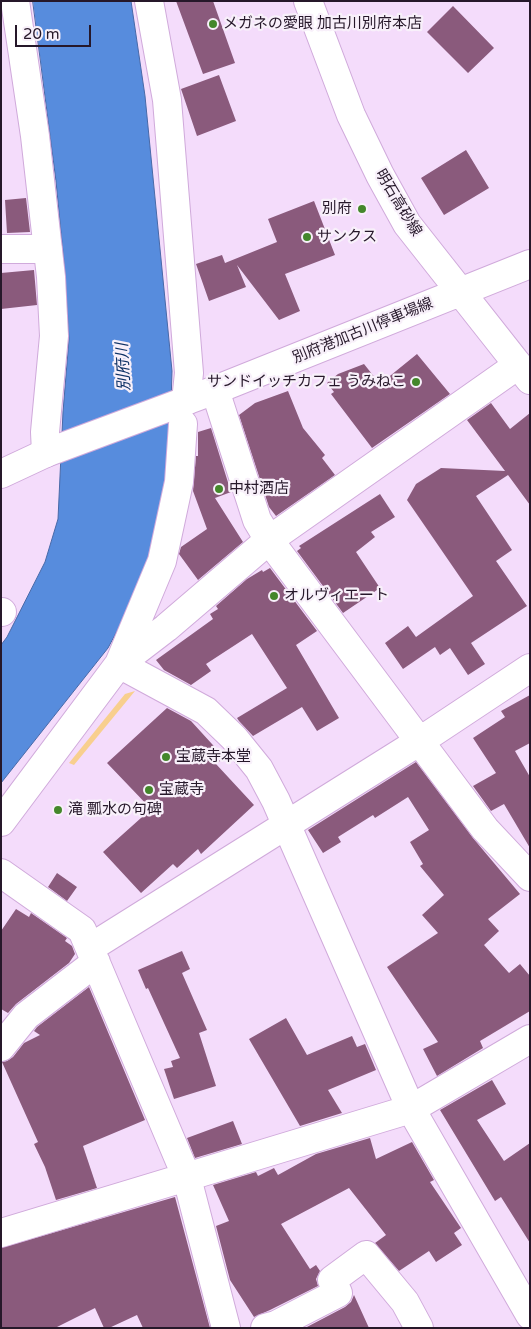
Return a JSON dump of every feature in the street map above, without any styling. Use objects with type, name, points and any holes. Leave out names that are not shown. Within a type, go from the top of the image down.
[{"type":"street","points":[[15,1],[35,136],[48,249],[54,336],[45,432],[46,453]]},
{"type":"street","points":[[1,822],[118,664],[162,561],[179,482],[188,373],[167,100],[149,1]]},
{"type":"street","name":"明石高砂線","points":[[308,1],[351,115],[380,176],[407,224],[524,372]]},
{"type":"street","points":[[1,250],[48,249]]},
{"type":"street","name":"別府港加古川停車場線","points":[[1,474],[46,453],[184,413],[215,390],[530,264]]},
{"type":"street","points":[[118,664],[166,628],[269,540],[524,372]]},
{"type":"street","points":[[215,390],[257,520],[269,540],[486,829],[530,877]]},
{"type":"street","points":[[118,664],[206,711],[234,738],[259,769],[286,824],[411,1109],[530,1315]]},
{"type":"street","points":[[1,1047],[26,1016],[93,955],[286,824],[420,742],[530,668]]},
{"type":"street","points":[[1,873],[82,930],[187,1178],[226,1328]]},
{"type":"street","points":[[1,1233],[411,1109],[530,1039]]},
{"type":"street","points":[[264,1328],[276,1325],[338,1293],[332,1280],[366,1255],[404,1302],[418,1328]]},
{"type":"shaded area","points":[[135,691],[74,765],[69,763],[125,694]]},
{"type":"water","name":"別府川","points":[[33,1],[131,1],[145,96],[172,371],[169,468],[147,575],[108,648],[1,783],[1,645],[7,637],[45,562],[58,519],[63,412],[69,339],[56,181]]},
{"type":"building","points":[[176,1],[213,1],[235,63],[203,74]]},
{"type":"building","points":[[453,6],[494,48],[468,73],[427,32]]},
{"type":"building","points":[[219,75],[236,121],[197,136],[181,89]]},
{"type":"building","points":[[466,150],[489,188],[444,215],[421,178]]},
{"type":"building","points":[[26,198],[30,232],[7,233],[5,200]]},
{"type":"building","points":[[314,201],[335,255],[285,274],[300,311],[279,320],[237,265],[246,287],[209,301],[196,264],[222,255],[225,263],[277,242],[268,219]]},
{"type":"building","points":[[34,270],[37,305],[1,309],[1,273]]},
{"type":"building","points":[[417,354],[450,394],[372,448],[331,394],[334,392],[327,383],[338,374],[364,364],[380,384]]},
{"type":"building","points":[[288,391],[303,428],[325,455],[322,458],[335,475],[276,516],[269,507],[239,415],[255,403]]},
{"type":"building","points":[[491,403],[510,429],[530,413],[530,505],[508,475],[476,496],[512,550],[496,561],[527,606],[471,643],[485,664],[468,675],[450,648],[440,655],[435,647],[403,669],[385,643],[408,626],[416,637],[473,596],[407,500],[416,484],[441,468],[505,471],[467,420]]},
{"type":"building","points":[[211,428],[231,492],[215,498],[243,542],[198,580],[179,554],[181,547],[207,529],[193,491],[196,456],[198,456],[198,432]]},
{"type":"building","points":[[380,494],[395,517],[371,532],[375,537],[356,552],[380,588],[343,613],[297,551],[301,548],[299,546]]},
{"type":"building","points":[[270,568],[317,631],[296,645],[339,718],[317,731],[302,707],[253,736],[239,721],[237,718],[287,688],[252,634],[206,664],[211,671],[191,685],[164,670],[156,660],[213,619],[210,614],[218,609],[216,606],[247,579],[262,570],[263,572]]},
{"type":"building","points":[[530,695],[530,743],[515,751],[530,777],[530,848],[504,804],[491,811],[473,786],[496,773],[473,738],[505,717],[501,711]]},
{"type":"building","points":[[167,708],[191,721],[222,755],[217,757],[220,761],[216,764],[254,805],[201,854],[198,849],[177,868],[173,864],[141,893],[103,852],[151,809],[107,763]]},
{"type":"building","points":[[416,762],[473,838],[520,894],[488,919],[499,931],[484,945],[509,973],[520,964],[530,976],[530,1011],[480,1041],[483,1048],[437,1076],[423,1049],[438,1042],[387,967],[438,933],[422,915],[444,895],[420,866],[423,864],[410,842],[429,830],[408,797],[375,818],[373,815],[338,837],[341,842],[323,853],[308,830]]},
{"type":"building","points":[[57,873],[77,887],[67,901],[48,887]]},
{"type":"building","points":[[16,909],[29,917],[31,913],[67,938],[65,941],[72,946],[75,954],[69,963],[16,1004],[8,1013],[1,1009],[1,931]]},
{"type":"building","points":[[182,951],[190,969],[182,973],[207,1030],[199,1033],[216,1086],[174,1099],[164,1069],[173,1067],[171,1061],[180,1058],[138,970]]},
{"type":"building","points":[[89,987],[145,1120],[83,1146],[97,1188],[56,1200],[45,1167],[34,1144],[38,1142],[2,1062],[13,1057],[24,1043],[40,1035],[34,1031],[37,1027]]},
{"type":"building","points":[[286,1018],[307,1055],[352,1036],[357,1047],[365,1044],[376,1070],[328,1090],[342,1113],[300,1126],[249,1039]]},
{"type":"building","points":[[492,1080],[506,1104],[477,1120],[504,1161],[530,1143],[530,1243],[501,1197],[495,1201],[440,1110]]},
{"type":"building","points":[[233,1121],[242,1144],[195,1158],[187,1138]]},
{"type":"building","points":[[370,1138],[376,1159],[412,1142],[434,1180],[430,1182],[461,1228],[454,1233],[462,1245],[436,1262],[429,1251],[399,1271],[375,1243],[386,1235],[349,1188],[281,1224],[310,1269],[316,1265],[320,1271],[316,1279],[318,1286],[254,1317],[230,1280],[216,1226],[229,1221],[213,1185],[256,1172],[258,1176],[274,1168],[278,1175],[316,1154]]},
{"type":"building","points":[[175,1197],[210,1328],[143,1328],[137,1315],[109,1328],[104,1328],[95,1308],[55,1328],[1,1328],[1,1248]]},
{"type":"building","points":[[354,1295],[369,1328],[305,1328],[345,1307],[351,1302]]},
{"type":"place","name":"メガネの愛眼 加古川別府本店","points":[[213,24]]},
{"type":"place","name":"別府","points":[[362,209]]},
{"type":"place","name":"サンクス","points":[[307,237]]},
{"type":"place","name":"サンドイッチカフェ うみねこ","points":[[416,382]]},
{"type":"place","name":"中村酒店","points":[[219,489]]},
{"type":"place","name":"オルヴィエート","points":[[274,596]]},
{"type":"place","name":"宝蔵寺本堂","points":[[166,757]]},
{"type":"place","name":"宝蔵寺","points":[[149,790]]},
{"type":"place","name":"滝 瓢水の句碑","points":[[58,810]]}]
